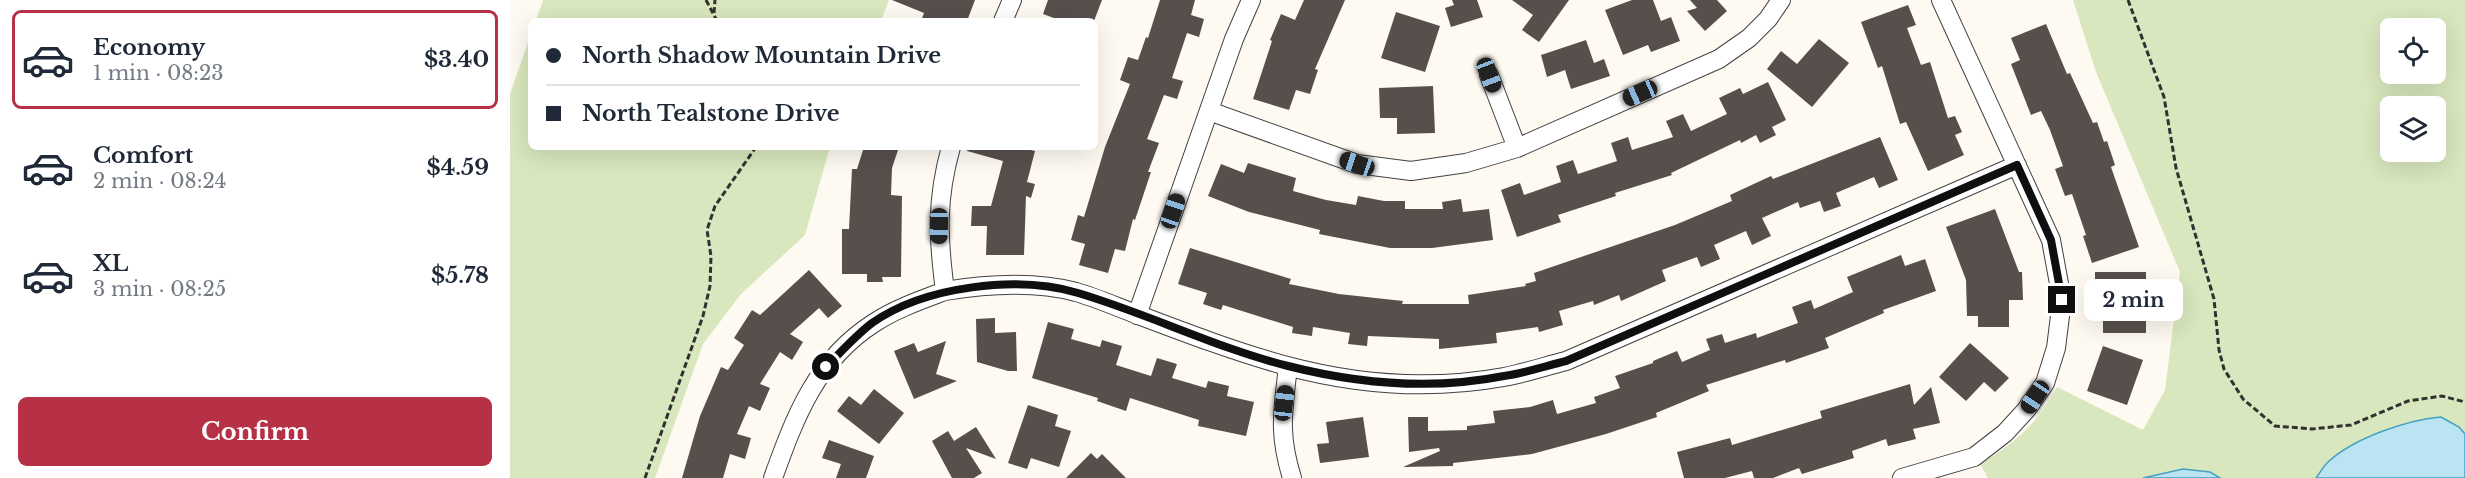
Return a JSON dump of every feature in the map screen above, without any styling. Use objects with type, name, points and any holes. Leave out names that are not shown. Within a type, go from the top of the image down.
[{"type":"street","points":[[1004,18],[1012,0]]},
{"type":"street","points":[[1137,315],[1234,39],[1251,0]]},
{"type":"street","points":[[1209,111],[1357,164],[1411,171],[1466,163],[1516,148],[1719,59],[1749,38],[1768,19],[1781,0]]},
{"type":"street","points":[[1902,478],[1974,457],[2005,433],[2026,411],[2045,383],[2056,348],[2062,300],[2051,240],[1941,0]]},
{"type":"street","points":[[1489,75],[1516,148]]},
{"type":"street","points":[[945,291],[939,241],[939,210],[944,173],[950,150]]},
{"type":"street","points":[[773,478],[789,432],[806,394],[826,367],[873,323],[945,291],[1000,284],[1039,286],[1076,292],[1214,343],[1288,366],[1389,384],[1442,384],[1504,377],[1566,361],[2017,165]]},
{"type":"street","points":[[1288,366],[1281,422],[1284,450],[1292,478]]},
{"type":"path","points":[[706,0],[714,16]]},
{"type":"path","points":[[714,16],[715,0]]},
{"type":"path","points":[[2128,0],[2164,97],[2176,168],[2214,299],[2219,350],[2224,369],[2243,399],[2275,426],[2312,429],[2351,425],[2408,401],[2442,396],[2465,402]]},
{"type":"path","points":[[645,478],[703,316],[710,286],[711,256],[707,230],[715,206],[754,150]]},
{"type":"green space","points":[[543,0],[889,0],[882,18],[537,18]]},
{"type":"green space","points":[[2073,0],[2465,0],[2465,478],[1988,478],[1980,464],[2004,449],[2034,421],[2057,387],[2143,430],[2165,390],[2180,272],[2096,72]]},
{"type":"green space","points":[[528,43],[528,150],[829,150],[805,235],[741,294],[703,344],[655,478],[510,478],[510,94]]},
{"type":"water","points":[[2441,417],[2459,427],[2465,434],[2465,478],[2316,478],[2338,454],[2366,438],[2397,426]]},
{"type":"water","points":[[2183,469],[2210,472],[2220,478],[2143,478]]},
{"type":"building","points":[[892,0],[975,0],[968,18],[922,18],[924,13]]},
{"type":"building","points":[[1048,0],[1102,0],[1095,18],[1054,18],[1043,14]]},
{"type":"building","points":[[1160,0],[1195,0],[1191,15],[1204,19],[1199,37],[1187,33],[1172,78],[1183,81],[1177,99],[1164,95],[1147,139],[1159,143],[1148,172],[1151,172],[1135,220],[1133,219],[1125,251],[1115,249],[1108,273],[1079,265],[1085,244],[1071,240],[1078,215],[1084,217],[1105,147],[1130,84],[1120,80],[1128,57],[1138,60],[1146,37],[1148,38]]},
{"type":"building","points":[[1304,0],[1345,0],[1315,69],[1318,70],[1310,94],[1296,90],[1289,110],[1253,99],[1272,41],[1270,40],[1281,14],[1295,20]]},
{"type":"building","points":[[1452,0],[1477,0],[1483,17],[1451,27],[1445,8],[1454,5]]},
{"type":"building","points":[[1512,0],[1569,0],[1539,42],[1522,30],[1533,15]]},
{"type":"building","points":[[1632,0],[1653,0],[1661,21],[1671,17],[1680,41],[1651,52],[1648,45],[1623,55],[1605,10]]},
{"type":"building","points":[[1690,0],[1717,0],[1727,11],[1705,31],[1687,11],[1697,8]]},
{"type":"building","points":[[1908,5],[1916,25],[1907,28],[1921,65],[1930,62],[1948,118],[1955,116],[1962,132],[1955,135],[1964,155],[1928,171],[1906,122],[1900,124],[1882,66],[1878,68],[1861,22]]},
{"type":"building","points":[[1396,12],[1440,26],[1425,72],[1381,58]]},
{"type":"building","points":[[2046,24],[2067,74],[2070,73],[2093,123],[2097,122],[2104,142],[2107,141],[2115,165],[2111,167],[2139,247],[2092,263],[2083,236],[2086,235],[2072,194],[2065,196],[2055,169],[2063,166],[2050,130],[2041,111],[2031,115],[2011,64],[2020,60],[2011,38]]},
{"type":"building","points":[[1819,39],[1849,63],[1812,107],[1767,69],[1781,51],[1797,64]]},
{"type":"building","points":[[1586,40],[1594,63],[1604,59],[1610,76],[1571,89],[1565,70],[1547,77],[1541,55]]},
{"type":"building","points":[[1768,82],[1786,120],[1772,127],[1776,135],[1760,143],[1756,135],[1741,143],[1740,140],[1671,173],[1672,175],[1615,193],[1616,196],[1558,215],[1561,222],[1517,237],[1501,190],[1520,183],[1524,195],[1561,182],[1556,166],[1573,160],[1578,174],[1617,161],[1611,143],[1628,137],[1632,150],[1673,137],[1666,121],[1683,114],[1691,131],[1727,114],[1719,98],[1740,88],[1743,94]]},
{"type":"building","points":[[1433,86],[1435,133],[1397,134],[1397,118],[1380,118],[1379,88]]},
{"type":"building","points":[[1880,137],[1898,180],[1879,188],[1874,177],[1836,193],[1841,206],[1824,212],[1820,201],[1800,208],[1798,202],[1762,218],[1771,236],[1752,245],[1746,231],[1714,245],[1720,259],[1701,267],[1697,257],[1662,270],[1666,281],[1621,301],[1619,295],[1594,305],[1593,301],[1559,311],[1563,325],[1539,332],[1538,327],[1496,333],[1497,343],[1439,349],[1439,339],[1368,336],[1367,346],[1348,344],[1350,333],[1313,327],[1312,336],[1292,333],[1293,327],[1223,305],[1221,310],[1203,304],[1207,293],[1178,284],[1190,248],[1291,279],[1289,284],[1339,294],[1403,301],[1402,304],[1469,304],[1468,295],[1526,286],[1525,284],[1536,281],[1534,273],[1675,225],[1732,201],[1730,195],[1771,176],[1773,179]]},
{"type":"building","points":[[863,150],[898,150],[892,168],[891,195],[902,196],[901,277],[882,277],[883,282],[867,282],[867,274],[842,274],[842,229],[849,229],[852,169],[857,169]]},
{"type":"building","points":[[967,151],[1035,151],[1027,182],[1035,184],[1031,198],[1026,196],[1024,255],[986,255],[987,226],[971,226],[972,206],[991,206],[1003,161]]},
{"type":"building","points":[[1248,163],[1296,178],[1293,191],[1326,200],[1356,205],[1358,196],[1384,201],[1405,201],[1405,209],[1443,209],[1442,202],[1461,199],[1463,212],[1489,209],[1493,240],[1432,248],[1390,248],[1319,234],[1320,230],[1249,212],[1208,196],[1221,164],[1244,173]]},
{"type":"building","points":[[1995,209],[2019,272],[2022,272],[2023,300],[2009,300],[2009,327],[1978,327],[1978,316],[1967,316],[1966,280],[1946,227]]},
{"type":"building","points":[[1901,255],[1905,266],[1925,259],[1936,291],[1883,310],[1884,313],[1825,338],[1829,348],[1786,363],[1785,360],[1706,385],[1709,391],[1656,413],[1657,417],[1606,434],[1532,454],[1453,463],[1453,466],[1403,467],[1440,451],[1439,448],[1409,452],[1408,417],[1428,417],[1428,431],[1467,430],[1467,426],[1495,423],[1493,411],[1530,407],[1553,400],[1557,414],[1596,403],[1594,397],[1620,388],[1615,376],[1653,363],[1677,351],[1682,362],[1710,350],[1706,339],[1722,334],[1725,343],[1756,333],[1757,338],[1798,323],[1792,307],[1811,300],[1814,309],[1853,292],[1847,277]]},
{"type":"building","points":[[809,270],[842,306],[828,318],[819,308],[790,334],[803,342],[792,360],[780,352],[760,384],[770,388],[760,411],[749,406],[737,434],[751,438],[745,459],[730,454],[723,478],[682,478],[700,416],[721,367],[728,370],[744,345],[734,338],[752,310],[760,315]]},
{"type":"building","points":[[2095,272],[2146,272],[2146,333],[2103,333],[2103,300],[2095,300]]},
{"type":"building","points":[[995,318],[995,333],[1016,332],[1017,371],[1008,371],[977,362],[976,319]]},
{"type":"building","points":[[1048,322],[1074,329],[1071,339],[1100,347],[1102,340],[1122,346],[1116,365],[1151,376],[1157,358],[1177,364],[1172,378],[1206,388],[1208,381],[1229,386],[1227,396],[1254,402],[1246,436],[1198,426],[1199,420],[1130,398],[1126,411],[1097,401],[1098,398],[1032,378]]},
{"type":"building","points":[[946,341],[936,374],[957,381],[914,399],[894,351],[914,343],[918,352]]},
{"type":"building","points":[[1970,343],[2009,378],[1995,392],[1984,382],[1966,401],[1939,377]]},
{"type":"building","points":[[2103,346],[2143,360],[2127,405],[2087,391]]},
{"type":"building","points":[[1910,384],[1914,405],[1931,387],[1940,423],[1913,429],[1916,439],[1888,446],[1886,439],[1852,451],[1854,458],[1802,474],[1799,468],[1773,478],[1754,478],[1752,471],[1725,478],[1684,478],[1677,452],[1730,438],[1732,445],[1822,418],[1820,411]]},
{"type":"building","points":[[874,389],[904,413],[879,444],[837,411],[849,396],[861,405]]},
{"type":"building","points":[[1028,405],[1058,415],[1055,426],[1071,431],[1059,467],[1031,458],[1027,469],[1008,463]]},
{"type":"building","points":[[1363,417],[1369,457],[1320,463],[1317,444],[1329,443],[1326,422]]},
{"type":"building","points":[[976,427],[996,459],[966,448],[982,473],[974,478],[952,478],[932,441],[948,431],[954,441]]},
{"type":"building","points":[[829,440],[874,456],[866,478],[836,478],[841,464],[822,458]]},
{"type":"building","points":[[1091,453],[1097,459],[1102,454],[1126,478],[1066,478]]},
{"type":"route","points":[[826,367],[873,323],[910,305],[945,291],[1000,284],[1039,286],[1076,292],[1214,343],[1288,366],[1347,378],[1389,384],[1442,384],[1504,377],[1566,361],[2017,165],[2051,240],[2062,300]]}]
